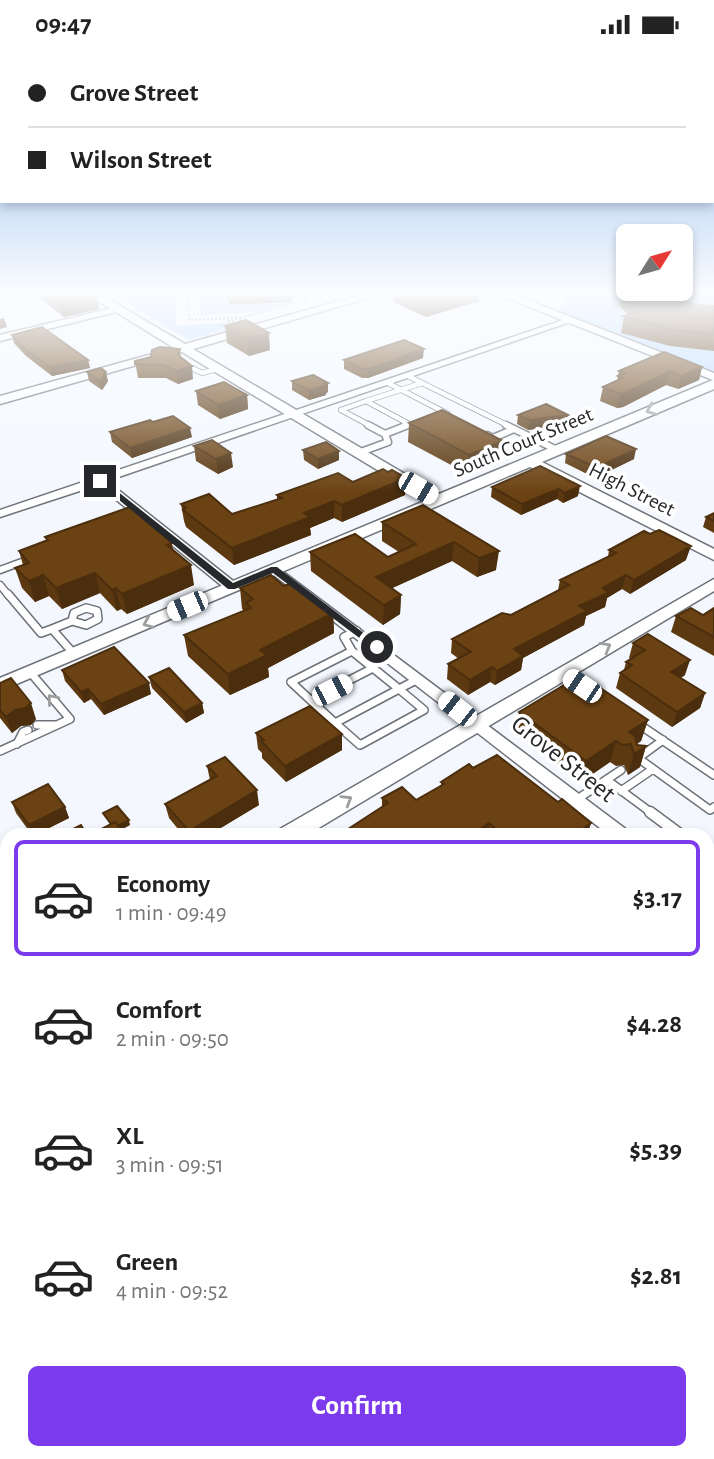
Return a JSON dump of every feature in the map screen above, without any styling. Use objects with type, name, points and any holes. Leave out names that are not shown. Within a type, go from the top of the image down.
[{"type":"street","points":[[0,400],[144,360]]},
{"type":"street","points":[[201,360],[438,500]]},
{"type":"street","points":[[0,515],[455,360]]},
{"type":"street","points":[[669,360],[714,377]]},
{"type":"street","name":"South Court Street","points":[[0,685],[714,384]]},
{"type":"street","name":"High Street","points":[[530,461],[714,555]]},
{"type":"street","points":[[100,481],[232,587]]},
{"type":"street","name":"Grove Street","points":[[274,569],[612,828]]},
{"type":"street","points":[[300,828],[476,723],[568,677],[714,584]]},
{"type":"lane","points":[[129,364],[137,369],[150,365]]},
{"type":"lane","points":[[192,368],[202,373],[217,369]]},
{"type":"lane","points":[[408,376],[557,450]]},
{"type":"lane","points":[[388,383],[453,417]]},
{"type":"lane","points":[[358,453],[388,442],[385,434],[341,410],[422,383]]},
{"type":"lane","points":[[366,401],[409,424],[385,434]]},
{"type":"lane","points":[[432,415],[443,412]]},
{"type":"lane","points":[[483,433],[493,438],[514,429]]},
{"type":"lane","points":[[132,522],[145,517]]},
{"type":"lane","points":[[0,569],[36,557]]},
{"type":"lane","points":[[0,585],[3,594],[41,633],[72,621]]},
{"type":"lane","points":[[52,629],[74,654]]},
{"type":"lane","points":[[352,651],[291,682],[360,745],[424,710],[352,651],[344,637],[357,631]]},
{"type":"lane","points":[[311,701],[373,669]]},
{"type":"lane","points":[[0,751],[69,719],[30,672]]},
{"type":"lane","points":[[335,723],[418,679]]},
{"type":"lane","points":[[629,718],[714,775]]},
{"type":"lane","points":[[37,725],[57,725]]},
{"type":"lane","points":[[18,744],[23,732],[28,730]]},
{"type":"lane","points":[[663,740],[636,759],[710,810],[714,807]]},
{"type":"lane","points":[[621,791],[653,769]]},
{"type":"lane","points":[[576,800],[621,770]]},
{"type":"lane","points":[[607,780],[671,828]]},
{"type":"shaded area","points":[[682,360],[714,360],[714,372]]},
{"type":"building","points":[[40,360],[88,360],[50,367]]},
{"type":"building","points":[[184,360],[192,366],[176,371],[164,365],[135,364],[135,361]]},
{"type":"building","points":[[344,360],[394,360],[369,369],[362,369]]},
{"type":"building","points":[[646,360],[684,360],[702,367],[681,376],[670,371],[620,394],[603,387],[623,378],[618,376],[625,373],[619,371]]},
{"type":"building","points":[[101,368],[106,372],[100,381],[87,372]]},
{"type":"building","points":[[313,375],[328,383],[309,391],[292,381]]},
{"type":"building","points":[[224,382],[247,395],[218,405],[196,391]]},
{"type":"building","points":[[546,404],[568,415],[530,420],[518,415]]},
{"type":"building","points":[[442,410],[503,441],[469,455],[409,423]]},
{"type":"building","points":[[173,416],[190,428],[130,448],[110,432],[150,420],[153,422]]},
{"type":"building","points":[[606,436],[636,449],[597,468],[566,454]]},
{"type":"building","points":[[212,440],[231,453],[216,459],[194,446]]},
{"type":"building","points":[[326,442],[339,451],[318,459],[303,450]]},
{"type":"building","points":[[540,466],[580,486],[565,493],[559,489],[522,504],[492,487]]},
{"type":"building","points":[[383,469],[388,472],[392,470],[406,478],[342,505],[334,501],[304,513],[310,517],[232,548],[183,510],[186,508],[181,504],[209,494],[232,514],[282,498],[277,495],[338,473],[353,482]]},
{"type":"building","points":[[423,505],[499,551],[479,558],[454,542],[376,577],[401,595],[384,605],[310,552],[355,534],[388,557],[416,544],[382,522]]},
{"type":"building","points":[[130,507],[172,543],[167,545],[191,565],[122,594],[116,588],[112,590],[95,573],[56,588],[43,575],[29,581],[15,568],[29,563],[19,551],[48,540],[45,537]]},
{"type":"building","points":[[714,513],[714,521],[706,517]]},
{"type":"building","points":[[659,530],[691,546],[634,580],[626,575],[603,588],[608,593],[579,606],[587,611],[514,649],[523,656],[497,671],[492,667],[470,680],[448,664],[471,652],[452,639],[502,613],[511,615],[569,585],[560,580],[616,553],[609,550],[644,531],[650,534]]},
{"type":"building","points":[[271,575],[284,586],[294,582],[333,613],[260,650],[267,655],[228,674],[184,635],[251,608],[246,603],[253,599],[240,588]]},
{"type":"building","points":[[691,608],[703,615],[714,608],[714,637],[676,616]]},
{"type":"building","points":[[648,634],[690,660],[671,672],[705,693],[677,712],[620,673],[632,665],[626,662],[645,650],[633,643]]},
{"type":"building","points":[[114,647],[149,683],[101,704],[88,689],[81,692],[62,670]]},
{"type":"building","points":[[169,668],[202,703],[184,712],[149,677]]},
{"type":"building","points":[[581,675],[648,720],[629,732],[635,736],[637,745],[646,746],[634,754],[631,744],[622,745],[616,741],[586,761],[519,712]]},
{"type":"building","points":[[11,678],[31,703],[6,717],[0,710],[0,683]]},
{"type":"building","points":[[310,706],[342,734],[285,766],[256,733]]},
{"type":"building","points":[[497,755],[558,802],[562,799],[591,823],[584,828],[495,828],[489,823],[482,828],[350,828],[388,803],[382,798],[402,787],[416,800],[444,784],[441,782],[469,764],[473,768]]},
{"type":"building","points":[[225,757],[257,790],[194,828],[186,828],[165,804],[217,776],[207,766]]},
{"type":"building","points":[[48,784],[65,807],[29,825],[12,802]]},
{"type":"building","points":[[117,806],[129,820],[118,826],[115,822],[111,824],[103,813]]},
{"type":"building","points":[[115,822],[120,828],[103,828]]},
{"type":"route","points":[[100,481],[232,587],[274,569],[377,647]]}]
